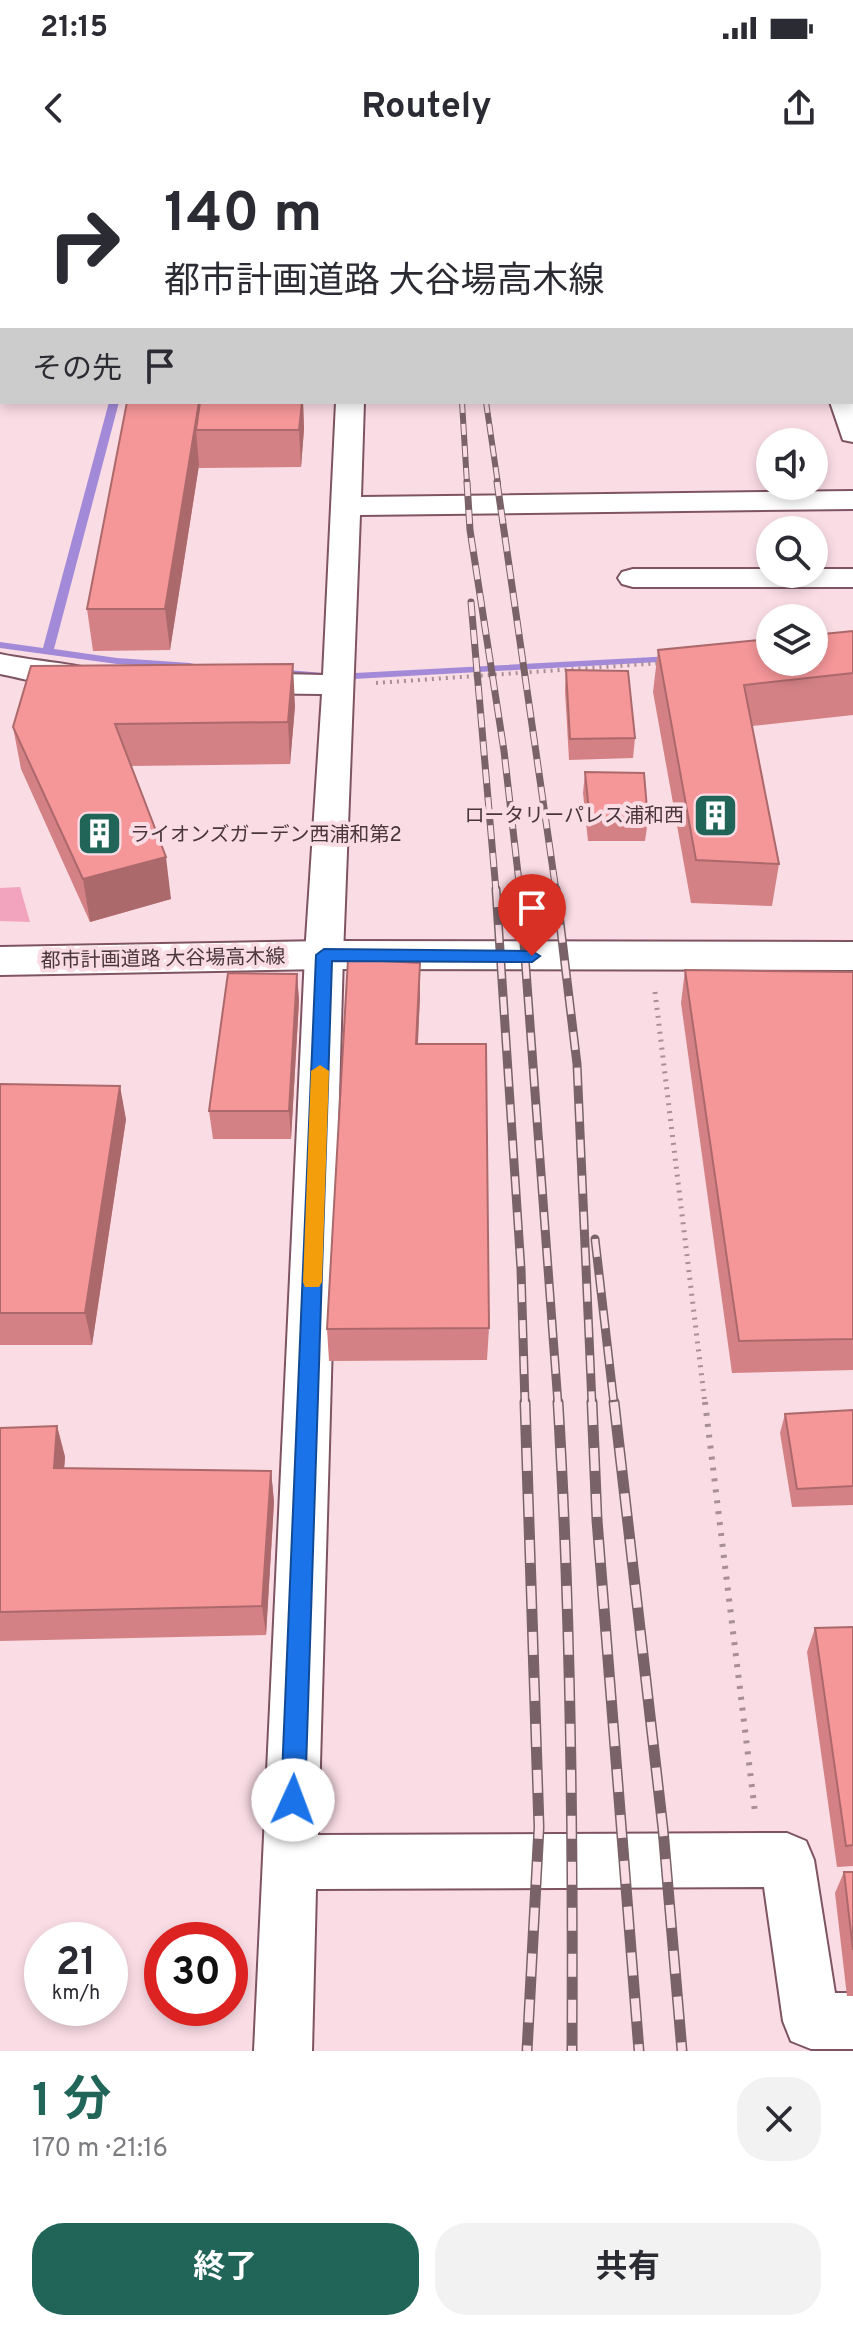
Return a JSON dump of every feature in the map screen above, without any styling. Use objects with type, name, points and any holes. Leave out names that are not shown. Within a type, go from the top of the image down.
[{"type":"street","points":[[283,2051],[324,955],[350,404]]},
{"type":"street","points":[[845,404],[853,434]]},
{"type":"street","points":[[346,506],[853,500]]},
{"type":"street","points":[[633,578],[853,578]]},
{"type":"street","points":[[0,664],[40,673],[116,680]]},
{"type":"street","points":[[211,682],[339,685]]},
{"type":"street","name":"都市計画道路 大谷場高木線","points":[[0,961],[324,955],[853,956]]},
{"type":"street","points":[[291,1862],[787,1860],[811,2021],[853,2021]]},
{"type":"path","points":[[339,685],[674,662]]},
{"type":"path","points":[[654,990],[761,1861]]},
{"type":"shaded area","points":[[20,887],[30,922],[0,921],[0,888]]},
{"type":"building","points":[[127,404],[199,404],[165,609],[87,609]]},
{"type":"building","points":[[200,404],[302,404],[299,430],[196,430]]},
{"type":"building","points":[[853,631],[853,673],[828,676],[828,634]]},
{"type":"building","points":[[756,640],[756,676],[826,676],[744,685],[779,864],[696,860],[658,650]]},
{"type":"building","points":[[293,664],[288,722],[115,724],[166,857],[83,879],[13,727],[31,666]]},
{"type":"building","points":[[566,670],[628,671],[635,738],[570,739]]},
{"type":"building","points":[[585,772],[644,773],[648,821],[590,821]]},
{"type":"building","points":[[348,959],[420,963],[416,1044],[486,1044],[489,1328],[327,1329]]},
{"type":"building","points":[[685,970],[853,972],[853,1339],[739,1341]]},
{"type":"building","points":[[228,973],[297,974],[289,1111],[209,1111]]},
{"type":"building","points":[[0,1084],[120,1086],[85,1313],[0,1313]]},
{"type":"building","points":[[853,1410],[853,1486],[797,1489],[785,1414]]},
{"type":"building","points":[[57,1426],[54,1468],[271,1471],[262,1606],[0,1612],[0,1428]]},
{"type":"building","points":[[853,1627],[853,1845],[846,1846],[815,1628]]},
{"type":"building","points":[[844,1872],[853,1872],[853,1950]]},
{"type":"waterway","points":[[48,651],[113,404]]},
{"type":"waterway","points":[[0,645],[117,661],[190,666]]},
{"type":"waterway","points":[[275,672],[336,677],[673,659]]},
{"type":"railway","points":[[462,404],[467,484]]},
{"type":"railway","points":[[486,404],[498,484]]},
{"type":"railway","points":[[467,482],[470,530],[504,751],[520,891]]},
{"type":"railway","points":[[497,482],[556,891]]},
{"type":"railway","points":[[471,602],[496,891]]},
{"type":"railway","points":[[496,889],[521,1269],[525,1404]]},
{"type":"railway","points":[[520,889],[558,1404]]},
{"type":"railway","points":[[556,889],[577,1064],[592,1404]]},
{"type":"railway","points":[[595,1239],[614,1404]]},
{"type":"railway","points":[[525,1402],[539,1827],[527,2051]]},
{"type":"railway","points":[[558,1402],[570,1726],[572,2051]]},
{"type":"railway","points":[[592,1402],[597,1520],[639,2051]]},
{"type":"railway","points":[[614,1402],[663,1829],[682,2051]]},
{"type":"slow traffic","points":[[312,1282],[320,1071]]},
{"type":"place","name":"ロータリーパレス浦和西","points":[[715,815]]},
{"type":"place","name":"ライオンズガーデン西浦和第2","points":[[99,834]]},
{"type":"route","points":[[293,1800],[324,955],[532,956]]}]
